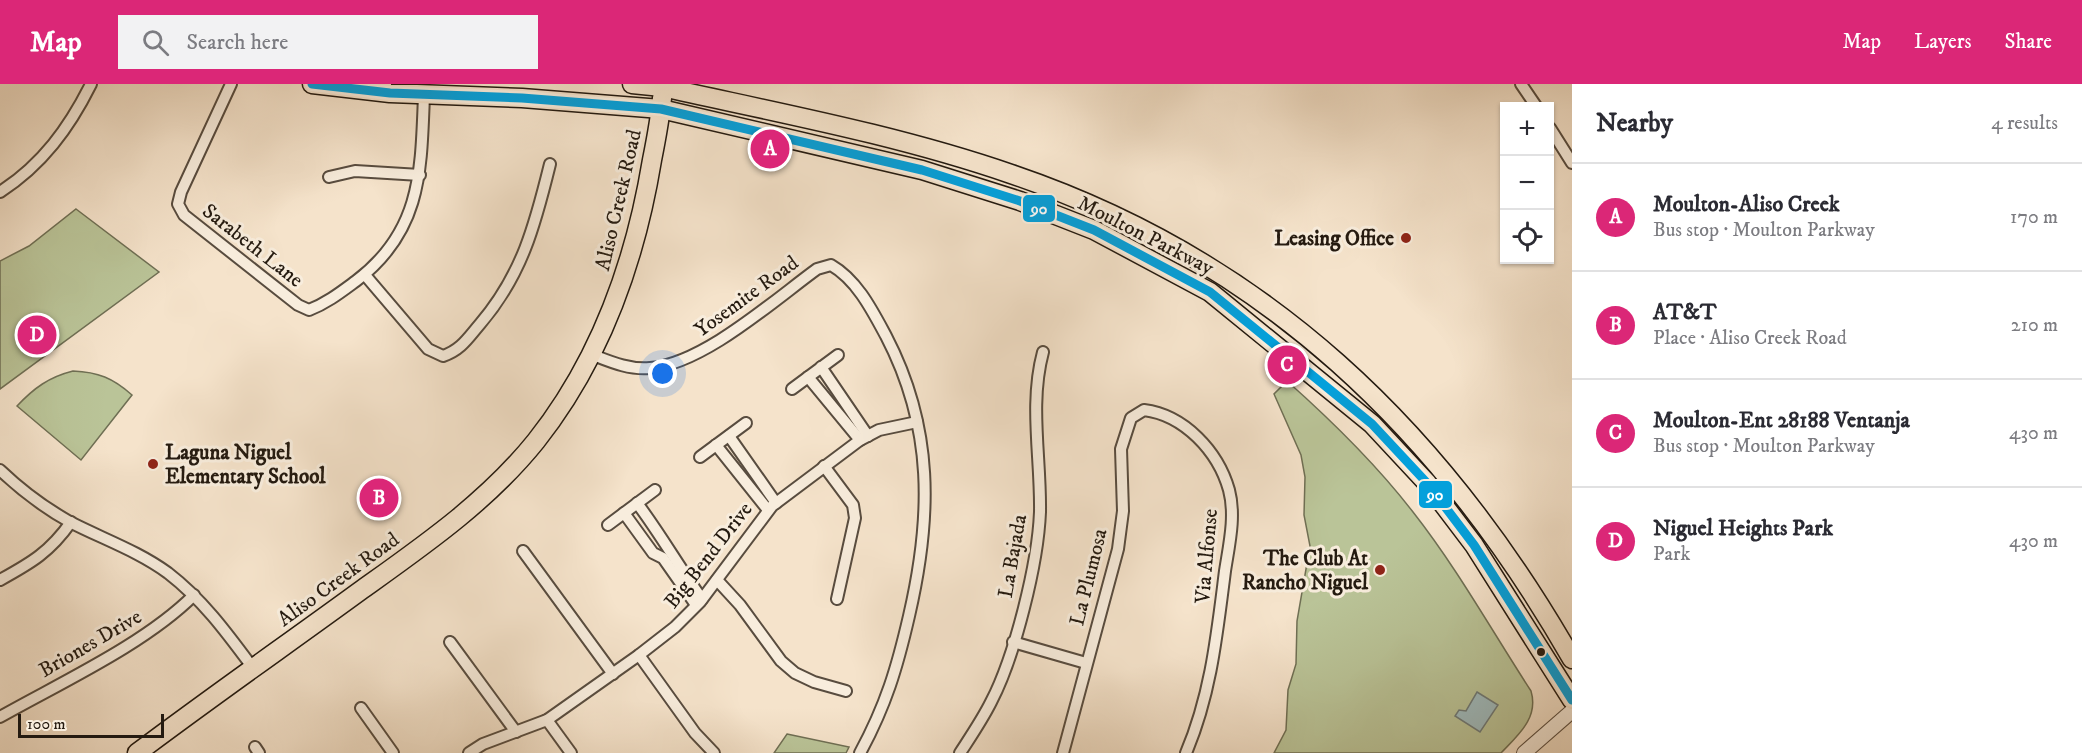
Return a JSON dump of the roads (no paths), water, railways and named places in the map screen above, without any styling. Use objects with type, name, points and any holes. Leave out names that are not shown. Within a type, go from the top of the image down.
[{"type":"main road","name":"Moulton Parkway","points":[[312,84],[356,91],[565,100],[661,109],[710,118],[922,170],[1020,201],[1094,230],[1175,272],[1238,313],[1372,424],[1427,483],[1474,545],[1572,700]]},
{"type":"main road","name":"Moulton Parkway","points":[[632,84],[663,85],[856,130],[1010,173],[1096,207],[1175,247],[1242,288],[1334,357],[1421,446],[1470,503],[1523,577],[1572,659]]},
{"type":"main road","name":"Aliso Creek Road","points":[[137,753],[435,536],[498,483],[535,442],[565,402],[593,355],[618,297],[635,246],[661,109],[663,85]]},
{"type":"main road","points":[[922,170],[939,163],[996,179],[1010,173]]},
{"type":"main road","points":[[1238,313],[1252,311],[1318,358],[1329,360],[1334,357],[1336,371],[1370,409],[1372,424]]},
{"type":"street","points":[[0,192],[52,148],[71,122],[91,84]]},
{"type":"street","name":"Sarabeth Lane","points":[[231,84],[181,192],[178,204],[184,215],[298,305],[309,310],[322,305],[365,275]]},
{"type":"street","points":[[1521,84],[1533,102]]},
{"type":"street","points":[[424,95],[420,175],[416,195],[405,225],[388,251],[365,275],[428,349],[443,357],[458,351],[494,309],[516,274],[533,232],[550,164]]},
{"type":"street","points":[[1554,134],[1572,163]]},
{"type":"street","points":[[329,177],[355,171],[420,175]]},
{"type":"street","name":"Yosemite Road","points":[[593,355],[623,366],[649,368],[679,363],[705,350],[817,269],[831,265],[846,274],[876,317],[907,383],[917,422],[926,474],[924,546],[896,674],[885,703],[860,753]]},
{"type":"street","name":"La Bajada","points":[[960,753],[992,702],[1005,671],[1037,543],[1039,483],[1035,393],[1042,352]]},
{"type":"street","points":[[792,389],[838,355]]},
{"type":"street","points":[[821,368],[843,397],[841,408]]},
{"type":"street","points":[[808,377],[830,407],[841,408],[864,438]]},
{"type":"street","name":"Via Alfonse","points":[[1137,412],[1150,410],[1172,419],[1193,432],[1210,451],[1222,471],[1230,499],[1231,524],[1212,671],[1206,699],[1186,753]]},
{"type":"street","name":"La Plumosa","points":[[1063,753],[1118,549],[1123,511],[1121,449],[1127,425],[1137,412]]},
{"type":"street","name":"Big Bend Drive","points":[[469,753],[483,744],[547,720],[639,655],[675,627],[699,602],[772,507],[864,438],[879,430],[917,422]]},
{"type":"street","points":[[700,457],[746,423]]},
{"type":"street","points":[[729,436],[756,472],[753,482]]},
{"type":"street","points":[[716,445],[753,482],[772,507]]},
{"type":"street","points":[[824,466],[853,504],[855,518],[837,599]]},
{"type":"street","points":[[0,470],[38,502],[70,522],[138,554],[167,573],[208,608],[253,668]]},
{"type":"street","points":[[608,525],[655,490]]},
{"type":"street","points":[[637,503],[666,542],[666,556],[699,602]]},
{"type":"street","points":[[624,513],[654,553],[666,556]]},
{"type":"street","points":[[0,580],[38,559],[58,541],[70,522]]},
{"type":"street","points":[[523,551],[613,674]]},
{"type":"street","points":[[719,577],[739,596],[740,605],[781,661],[795,673],[814,682],[846,691]]},
{"type":"street","name":"Briones Drive","points":[[0,717],[145,635],[171,618],[194,595]]},
{"type":"street","points":[[450,642],[516,732]]},
{"type":"street","points":[[1013,642],[1086,663]]},
{"type":"street","points":[[639,655],[695,733],[714,753]]},
{"type":"street","points":[[361,708],[393,753]]},
{"type":"street","points":[[1524,753],[1572,711]]},
{"type":"street","points":[[547,720],[571,753]]},
{"type":"water","points":[[1477,692],[1498,705],[1480,732],[1455,716],[1459,710],[1466,711]]},
{"type":"place","name":"Moulton-Aliso Creek","points":[[770,149]]},
{"type":"place","name":"Leasing Office","points":[[1406,238]]},
{"type":"place","name":"Niguel Heights Park","points":[[37,335]]},
{"type":"place","name":"Moulton-Ent 28188 Ventanja","points":[[1287,365]]},
{"type":"place","name":"Laguna Niguel Elementary School","points":[[153,464]]},
{"type":"place","name":"AT&T","points":[[379,498]]},
{"type":"place","name":"The Club At Rancho Niguel","points":[[1380,570]]}]
